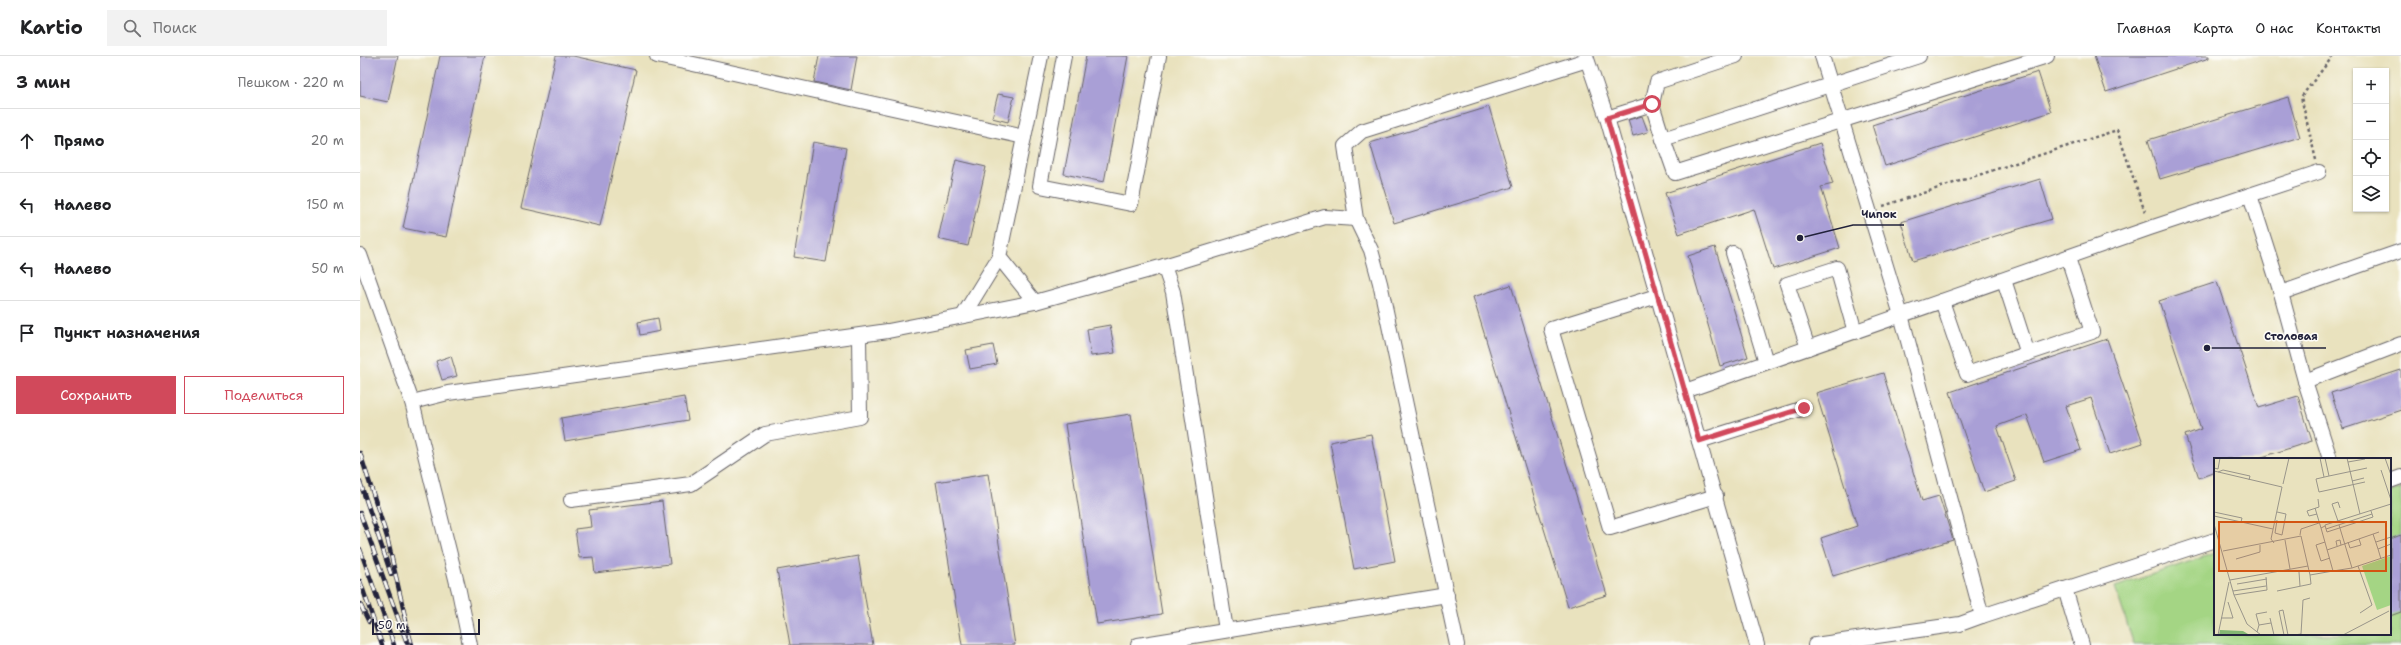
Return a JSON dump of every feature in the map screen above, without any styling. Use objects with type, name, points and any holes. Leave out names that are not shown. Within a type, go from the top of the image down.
[{"type":"street","points":[[657,56],[1024,137]]},
{"type":"street","points":[[964,314],[999,257],[1041,56]]},
{"type":"street","points":[[1064,56],[1040,186],[1131,204],[1159,56]]},
{"type":"street","points":[[1736,56],[1657,82],[1652,104],[1675,174],[1840,120],[2047,56]]},
{"type":"street","points":[[1822,56],[1840,120],[1901,315],[1982,616]]},
{"type":"street","points":[[1663,139],[1919,56]]},
{"type":"street","points":[[1457,645],[1380,283],[1371,250],[1356,219],[1345,146],[1362,130],[1587,58],[1607,118],[1657,296],[1716,496],[1757,645]]},
{"type":"street","points":[[1607,118],[1652,104]]},
{"type":"street","points":[[1685,391],[2150,228],[2319,172]]},
{"type":"street","points":[[2250,195],[2281,293],[2305,381],[2330,458]]},
{"type":"street","points":[[412,402],[448,393],[860,336],[964,314],[1035,302],[1164,266],[1325,217],[1356,219]]},
{"type":"street","points":[[2281,293],[2401,251]]},
{"type":"street","points":[[1733,253],[1766,362]]},
{"type":"street","points":[[360,255],[412,402],[460,591],[470,645]]},
{"type":"street","points":[[999,257],[1035,302]]},
{"type":"street","points":[[1942,301],[1966,374],[2028,354],[2092,332],[2068,258]]},
{"type":"street","points":[[1164,266],[1173,292],[1226,630]]},
{"type":"street","points":[[1808,348],[1787,284],[1836,268],[1855,332]]},
{"type":"street","points":[[2004,280],[2028,354]]},
{"type":"street","points":[[1657,296],[1551,329],[1610,528],[1716,496]]},
{"type":"street","points":[[572,500],[691,484],[765,434],[860,417],[860,336]]},
{"type":"street","points":[[2305,381],[2401,344]]},
{"type":"street","points":[[1699,441],[1804,408]]},
{"type":"street","points":[[2391,481],[2401,477]]},
{"type":"street","points":[[1815,645],[1960,624],[2214,540]]},
{"type":"street","points":[[2065,589],[2082,645]]},
{"type":"street","points":[[1138,645],[1447,595]]},
{"type":"path","points":[[2319,172],[2301,97],[2333,56]]},
{"type":"path","points":[[1869,211],[2117,130],[2150,228]]},
{"type":"green space","points":[[2401,489],[2401,645],[2134,645],[2115,587],[2214,553],[2214,635],[2391,635],[2391,493]]},
{"type":"building","points":[[360,56],[398,56],[388,102],[360,96]]},
{"type":"building","points":[[440,56],[485,56],[446,237],[403,228]]},
{"type":"building","points":[[556,56],[573,56],[636,70],[600,226],[521,208]]},
{"type":"building","points":[[819,56],[857,56],[851,90],[814,82]]},
{"type":"building","points":[[1086,56],[1128,56],[1104,182],[1064,174]]},
{"type":"building","points":[[2094,56],[2209,56],[2209,58],[2106,92]]},
{"type":"building","points":[[2038,72],[2051,112],[1885,166],[1872,125]]},
{"type":"building","points":[[998,94],[1014,97],[1008,122],[992,118]]},
{"type":"building","points":[[2288,97],[2300,137],[2160,179],[2148,140]]},
{"type":"building","points":[[1489,107],[1513,187],[1394,223],[1370,143]]},
{"type":"building","points":[[1642,116],[1648,132],[1633,136],[1628,120]]},
{"type":"building","points":[[813,142],[846,148],[826,262],[794,257]]},
{"type":"building","points":[[1820,143],[1833,184],[1821,187],[1840,248],[1773,269],[1754,209],[1679,234],[1665,193]]},
{"type":"building","points":[[956,160],[986,167],[968,246],[938,239]]},
{"type":"building","points":[[2040,179],[2052,219],[1913,261],[1901,222]]},
{"type":"building","points":[[1715,247],[1748,357],[1720,366],[1688,256]]},
{"type":"building","points":[[2217,282],[2259,408],[2298,396],[2312,441],[2259,458],[2214,458],[2214,472],[2199,478],[2185,435],[2201,429],[2159,301]]},
{"type":"building","points":[[1511,285],[1607,595],[1568,607],[1473,297]]},
{"type":"building","points":[[658,318],[660,331],[640,335],[638,322]]},
{"type":"building","points":[[1110,325],[1115,353],[1091,356],[1087,329]]},
{"type":"building","points":[[2107,339],[2143,443],[2110,454],[2091,398],[2066,406],[2081,450],[2044,462],[2027,415],[1997,426],[2016,481],[1984,492],[1950,392]]},
{"type":"building","points":[[993,345],[997,364],[970,369],[966,350]]},
{"type":"building","points":[[451,356],[457,376],[442,380],[436,361]]},
{"type":"building","points":[[2401,370],[2401,410],[2343,429],[2331,393]]},
{"type":"building","points":[[1883,373],[1922,501],[1939,496],[1953,540],[1833,576],[1821,538],[1857,526],[1816,393]]},
{"type":"building","points":[[684,397],[688,420],[565,441],[561,418]]},
{"type":"building","points":[[1131,414],[1162,614],[1097,624],[1065,424]]},
{"type":"building","points":[[1371,434],[1395,561],[1354,569],[1330,442]]},
{"type":"building","points":[[988,474],[1015,645],[962,645],[936,482]]},
{"type":"building","points":[[662,501],[670,564],[595,573],[593,557],[579,558],[575,529],[591,527],[589,510]]},
{"type":"building","points":[[2401,535],[2401,612],[2391,616],[2391,539]]},
{"type":"building","points":[[858,556],[873,645],[790,645],[777,570]]},
{"type":"railway","points":[[360,453],[387,537],[406,621]]},
{"type":"railway","points":[[360,482],[391,574]]},
{"type":"railway","points":[[360,513],[407,643]]},
{"type":"railway","points":[[360,549],[394,645]]},
{"type":"railway","points":[[360,581],[382,645]]},
{"type":"railway","points":[[360,604],[369,622]]},
{"type":"railway","points":[[404,616],[412,645]]},
{"type":"place","name":"Чипок","points":[[1800,238]]},
{"type":"place","name":"Столовая","points":[[2207,348]]},
{"type":"route","points":[[1652,104],[1607,118],[1699,441],[1804,408]]}]
